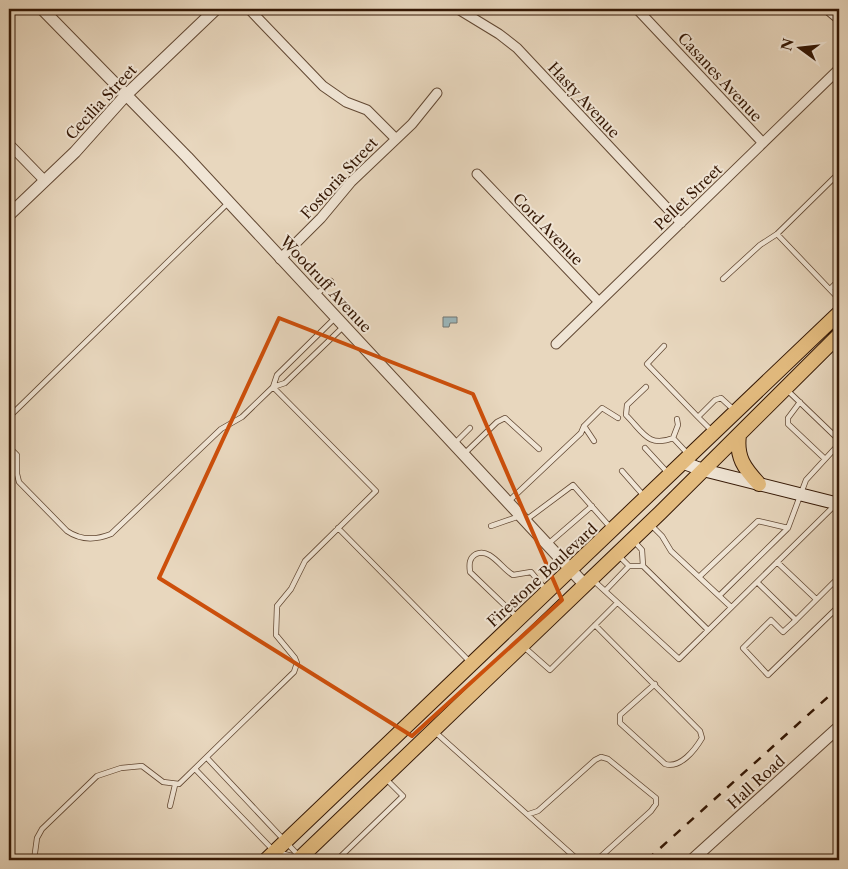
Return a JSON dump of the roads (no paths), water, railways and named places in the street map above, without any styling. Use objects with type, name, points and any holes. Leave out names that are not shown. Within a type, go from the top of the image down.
[{"type":"main road","name":"Firestone Boulevard","points":[[270,856],[547,591],[671,476],[839,312]]},
{"type":"main road","points":[[301,859],[786,388],[838,341]]},
{"type":"main road","points":[[739,434],[738,454],[744,468],[759,484]]},
{"type":"main road","points":[[687,460],[703,470],[838,503]]},
{"type":"street","name":"Woodruff Avenue","points":[[42,9],[187,157],[570,570],[587,581]]},
{"type":"street","name":"Cecilia Street","points":[[9,216],[88,138],[126,95],[216,9]]},
{"type":"street","points":[[248,9],[323,86],[336,96],[367,110],[396,139]]},
{"type":"street","name":"Hasty Avenue","points":[[458,9],[499,34],[517,48],[681,223]]},
{"type":"street","name":"Casanes Avenue","points":[[637,9],[763,143]]},
{"type":"street","points":[[827,9],[839,19]]},
{"type":"street","name":"Pellet Street","points":[[556,344],[839,69]]},
{"type":"street","name":"Fostoria Street","points":[[280,259],[321,218],[351,182],[412,124],[437,94]]},
{"type":"street","points":[[9,144],[45,181]]},
{"type":"street","name":"Cord Avenue","points":[[477,174],[599,302]]},
{"type":"street","name":"Hall Road","points":[[692,860],[839,727]]},
{"type":"lane","points":[[723,279],[760,246],[777,234],[839,173]]},
{"type":"lane","points":[[9,417],[228,203]]},
{"type":"lane","points":[[777,234],[839,299]]},
{"type":"lane","points":[[830,289],[839,280]]},
{"type":"lane","points":[[315,296],[331,281]]},
{"type":"lane","points":[[273,387],[277,375],[336,318]]},
{"type":"lane","points":[[9,447],[17,455],[19,482],[66,531],[81,538],[107,536],[114,532],[221,429],[242,417],[273,387],[285,383],[344,326]]},
{"type":"lane","points":[[664,346],[647,364],[714,434]]},
{"type":"lane","points":[[34,860],[37,838],[42,829],[97,776],[121,768],[142,766],[163,782],[175,785],[183,781],[208,759],[294,672],[295,658],[276,635],[277,606],[291,589],[305,561],[376,491],[273,387]]},
{"type":"lane","points":[[646,387],[627,405],[626,415],[652,441],[663,442],[673,438],[678,425],[677,419]]},
{"type":"lane","points":[[786,388],[839,440]]},
{"type":"lane","points":[[698,417],[715,400],[721,398],[736,413]]},
{"type":"lane","points":[[800,402],[788,418],[788,424],[824,460]]},
{"type":"lane","points":[[508,502],[582,433],[584,426],[602,408],[618,418]]},
{"type":"lane","points":[[464,455],[496,422],[505,418],[539,449]]},
{"type":"lane","points":[[584,426],[594,440]]},
{"type":"lane","points":[[454,444],[470,428]]},
{"type":"lane","points":[[673,438],[687,460]]},
{"type":"lane","points":[[719,596],[788,528],[806,480],[839,444]]},
{"type":"lane","points":[[645,448],[671,476]]},
{"type":"lane","points":[[622,470],[646,498]]},
{"type":"lane","points":[[491,526],[523,518],[572,486],[613,530]]},
{"type":"lane","points":[[587,581],[605,591],[679,659],[838,503]]},
{"type":"lane","points":[[547,545],[592,506]]},
{"type":"lane","points":[[699,577],[758,520],[788,528]]},
{"type":"lane","points":[[649,523],[662,536],[671,550],[731,607]]},
{"type":"lane","points":[[338,528],[472,664]]},
{"type":"lane","points":[[632,539],[642,550],[643,566],[708,630]]},
{"type":"lane","points":[[519,619],[470,572],[469,562],[474,555],[482,552],[490,554],[513,575],[531,572],[547,591]]},
{"type":"lane","points":[[616,554],[629,566],[643,566]]},
{"type":"lane","points":[[777,562],[816,600]]},
{"type":"lane","points":[[605,591],[629,566]]},
{"type":"lane","points":[[839,577],[783,632],[771,620],[743,648],[768,675],[839,606]]},
{"type":"lane","points":[[757,582],[796,620]]},
{"type":"lane","points":[[522,644],[550,670],[617,603]]},
{"type":"lane","points":[[595,625],[655,684],[700,731],[702,738],[697,746],[678,764],[665,764],[629,734],[620,723],[620,715],[655,684]]},
{"type":"lane","points":[[433,730],[524,812],[529,814],[578,860]]},
{"type":"lane","points":[[529,814],[538,811],[595,760],[601,757],[608,758],[656,798],[656,804],[651,811],[597,860]]},
{"type":"lane","points":[[208,759],[301,859]]},
{"type":"lane","points":[[196,770],[270,856],[301,859]]},
{"type":"lane","points":[[337,860],[403,796],[384,777]]},
{"type":"lane","points":[[170,806],[175,785]]},
{"type":"water","points":[[443,317],[457,317],[457,323],[450,323],[449,327],[443,327]]},
{"type":"railway","points":[[647,860],[839,687]]}]
